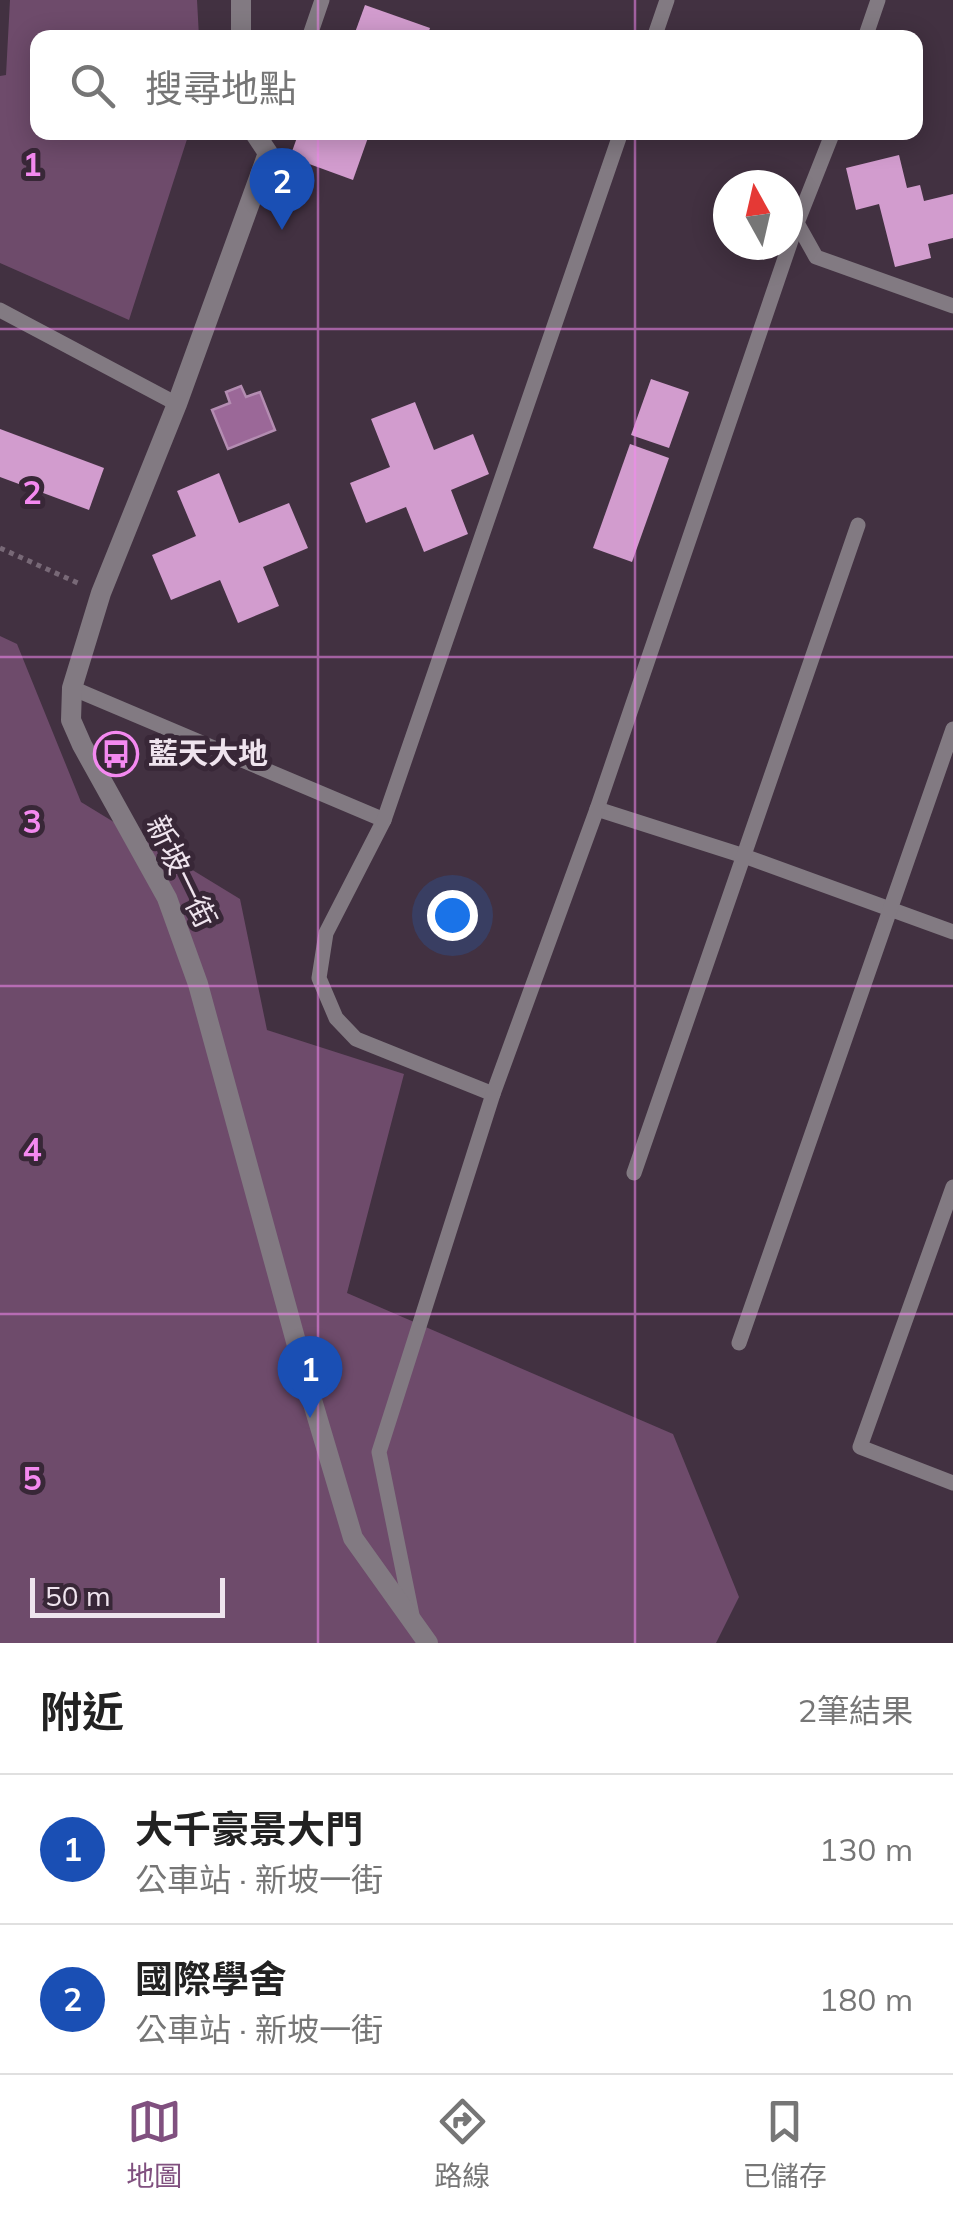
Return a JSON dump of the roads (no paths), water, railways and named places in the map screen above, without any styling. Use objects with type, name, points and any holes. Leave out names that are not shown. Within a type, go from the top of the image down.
[{"type":"street","points":[[241,0],[241,30]]},
{"type":"street","name":"新坡一街","points":[[272,142],[178,404],[101,593],[72,688],[71,720],[167,898],[198,984],[353,1538],[421,1636]]},
{"type":"lane","points":[[311,30],[322,0]]},
{"type":"lane","points":[[657,30],[667,0]]},
{"type":"lane","points":[[868,30],[878,0]]},
{"type":"lane","points":[[493,1094],[356,1039],[336,1018],[319,978],[326,933],[384,820],[618,140]]},
{"type":"lane","points":[[803,209],[829,140]]},
{"type":"lane","points":[[803,232],[816,257],[953,306]]},
{"type":"lane","points":[[421,1636],[379,1452],[493,1094],[597,809],[785,260]]},
{"type":"lane","points":[[0,310],[178,404]]},
{"type":"lane","points":[[634,1172],[858,525]]},
{"type":"lane","points":[[72,688],[384,820]]},
{"type":"lane","points":[[740,1342],[953,728]]},
{"type":"lane","points":[[597,809],[744,856],[953,932]]},
{"type":"lane","points":[[953,1187],[860,1447],[953,1483]]},
{"type":"place","name":"國際學舍","points":[[282,230]]},
{"type":"place","name":"藍天大地","points":[[116,754]]},
{"type":"place","name":"大千豪景大門","points":[[310,1418]]}]
